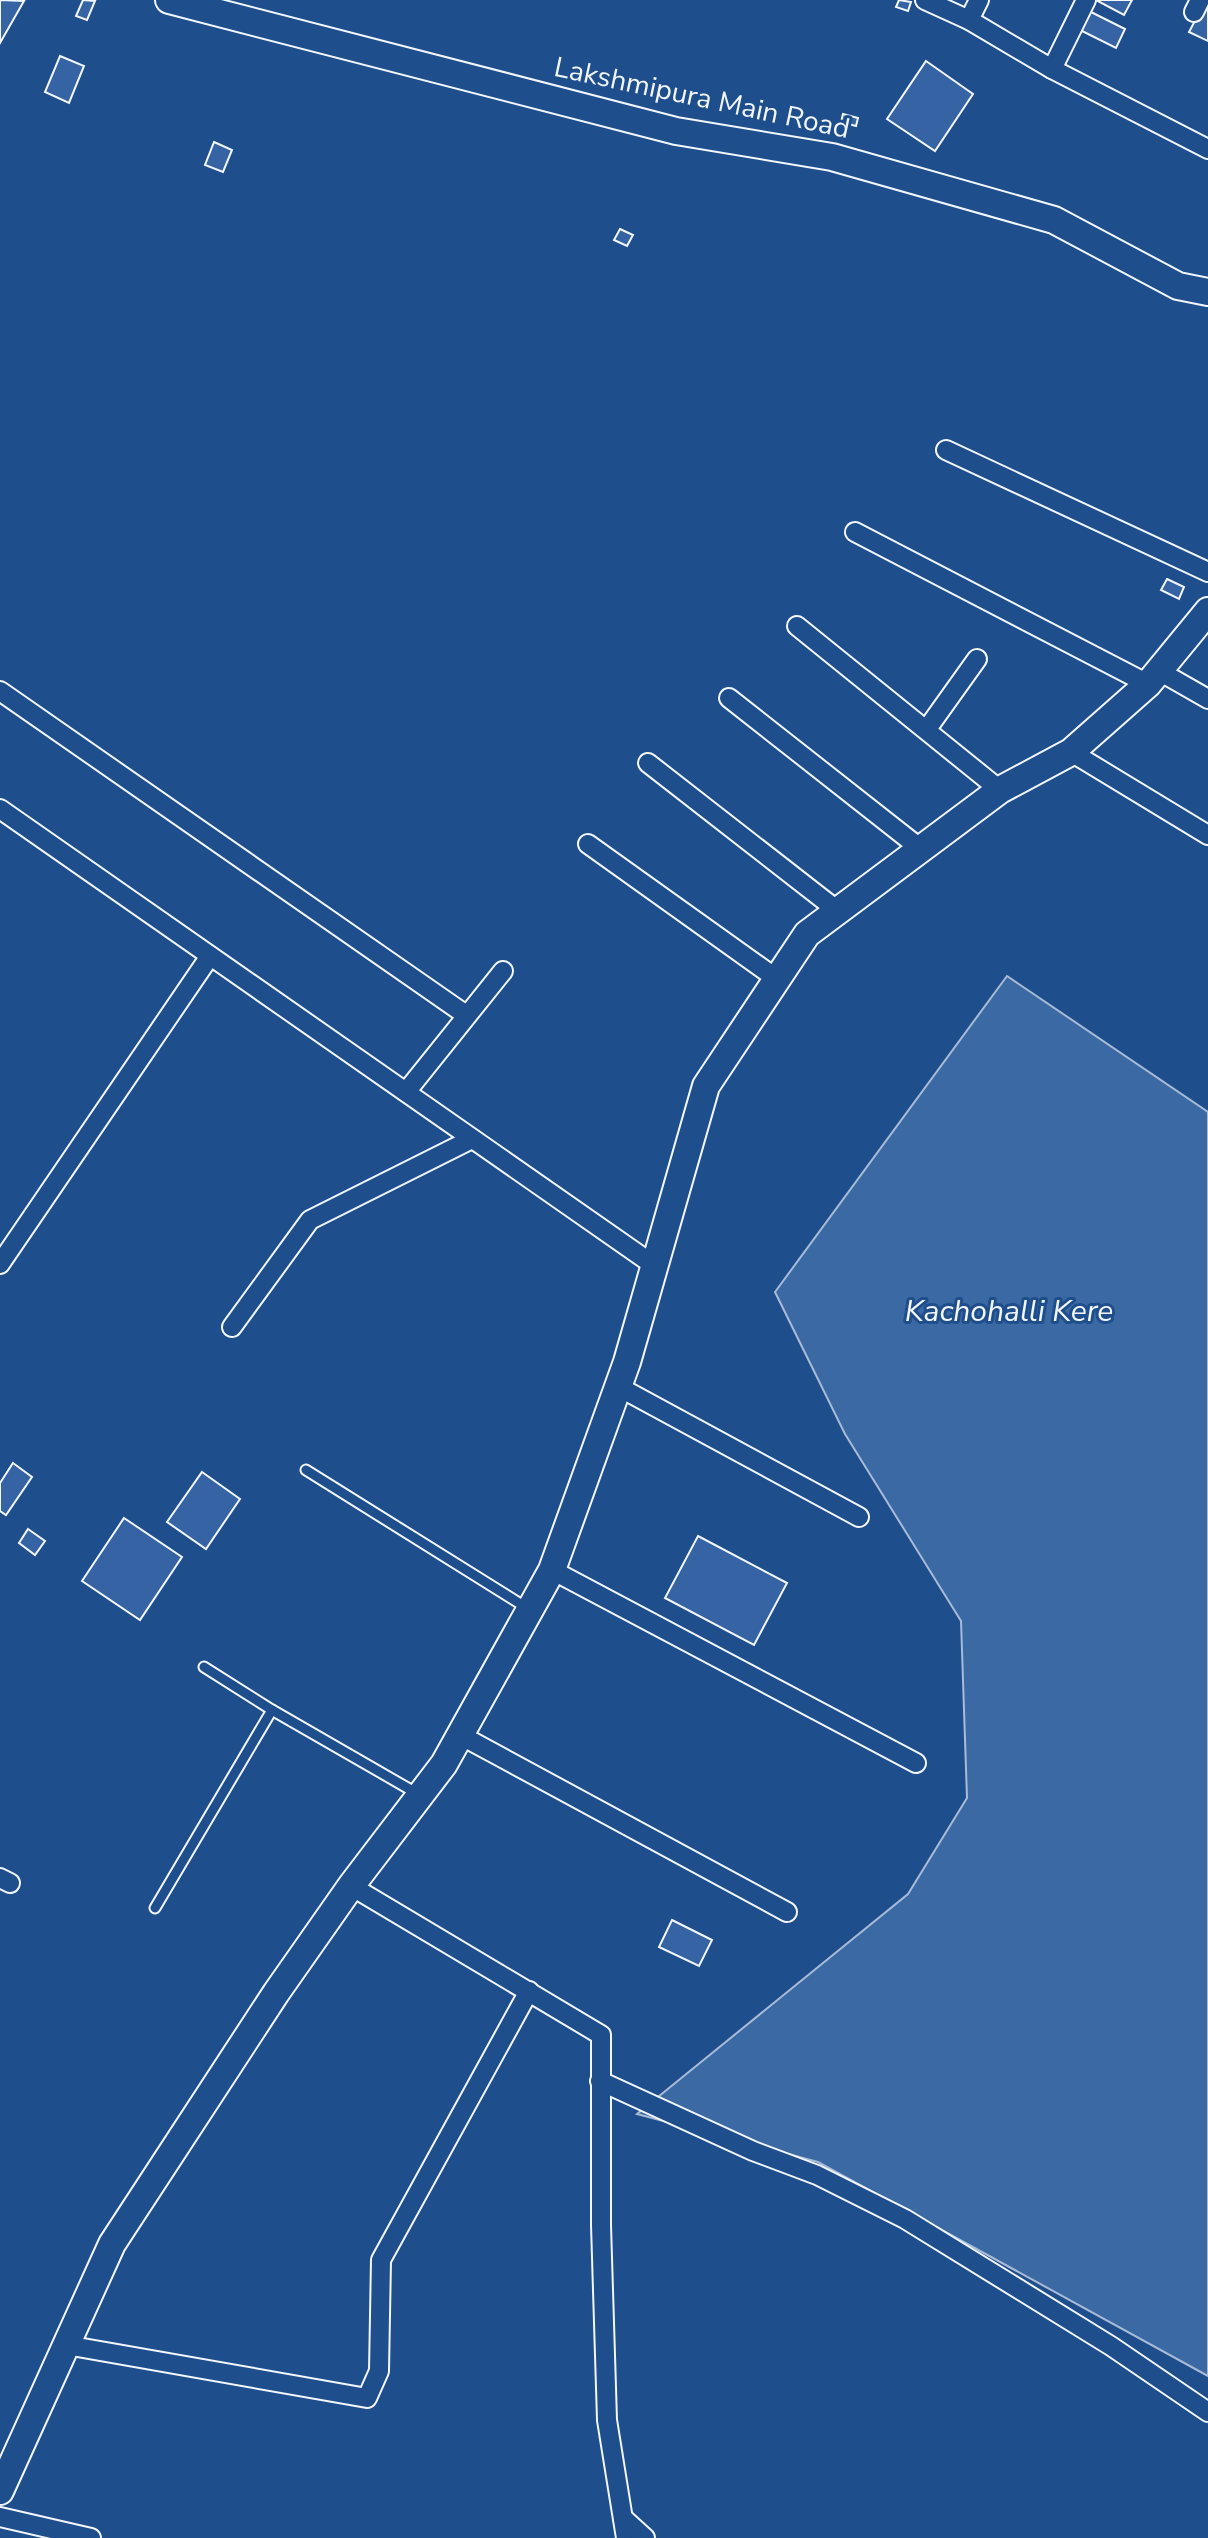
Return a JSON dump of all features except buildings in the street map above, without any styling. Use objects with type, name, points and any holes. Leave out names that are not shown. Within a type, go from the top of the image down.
[{"type":"street","name":"Lakshmipura Main Road","points":[[169,0],[676,131],[832,157],[1039,215],[1178,286],[1208,292]]},
{"type":"street","points":[[925,0],[969,20],[1052,69],[1208,149]]},
{"type":"street","points":[[969,20],[979,0]]},
{"type":"street","points":[[1052,69],[1086,0]]},
{"type":"street","points":[[946,450],[1208,572]]},
{"type":"street","points":[[855,532],[1153,678],[1208,699]]},
{"type":"street","points":[[0,2491],[112,2244],[276,1993],[351,1886],[444,1764],[552,1570],[619,1387],[706,1086],[807,934],[1000,790],[1071,752],[1153,678],[1208,611]]},
{"type":"street","points":[[797,626],[1000,790]]},
{"type":"street","points":[[927,729],[977,659]]},
{"type":"street","points":[[0,691],[466,1015]]},
{"type":"street","points":[[729,698],[921,849]]},
{"type":"street","points":[[1071,752],[1208,835]]},
{"type":"street","points":[[648,763],[838,911]]},
{"type":"street","points":[[0,809],[655,1266]]},
{"type":"street","points":[[588,844],[777,979]]},
{"type":"street","points":[[0,1264],[210,956]]},
{"type":"street","points":[[406,1092],[503,971]]},
{"type":"street","points":[[232,1327],[310,1220],[472,1139]]},
{"type":"street","points":[[619,1387],[859,1517]]},
{"type":"street","points":[[552,1570],[916,1763]]},
{"type":"street","points":[[460,1735],[787,1912]]},
{"type":"street","points":[[351,1886],[601,2035],[601,2225],[607,2420],[626,2538]]},
{"type":"street","points":[[66,2345],[367,2398],[379,2371],[381,2260],[529,1991]]},
{"type":"street","points":[[600,2081],[753,2151],[817,2175],[905,2219],[1111,2346],[1208,2412]]},
{"type":"street","points":[[0,2517],[91,2538]]},
{"type":"street","points":[[623,2518],[645,2538]]},
{"type":"lane","points":[[306,1470],[530,1609]]},
{"type":"lane","points":[[204,1667],[420,1795]]},
{"type":"lane","points":[[155,1908],[272,1710]]},
{"type":"water","name":"Kachohalli Kere","points":[[1007,976],[1208,1112],[1208,2376],[818,2162],[637,2114],[908,1894],[967,1798],[961,1621],[845,1434],[775,1292]]}]
